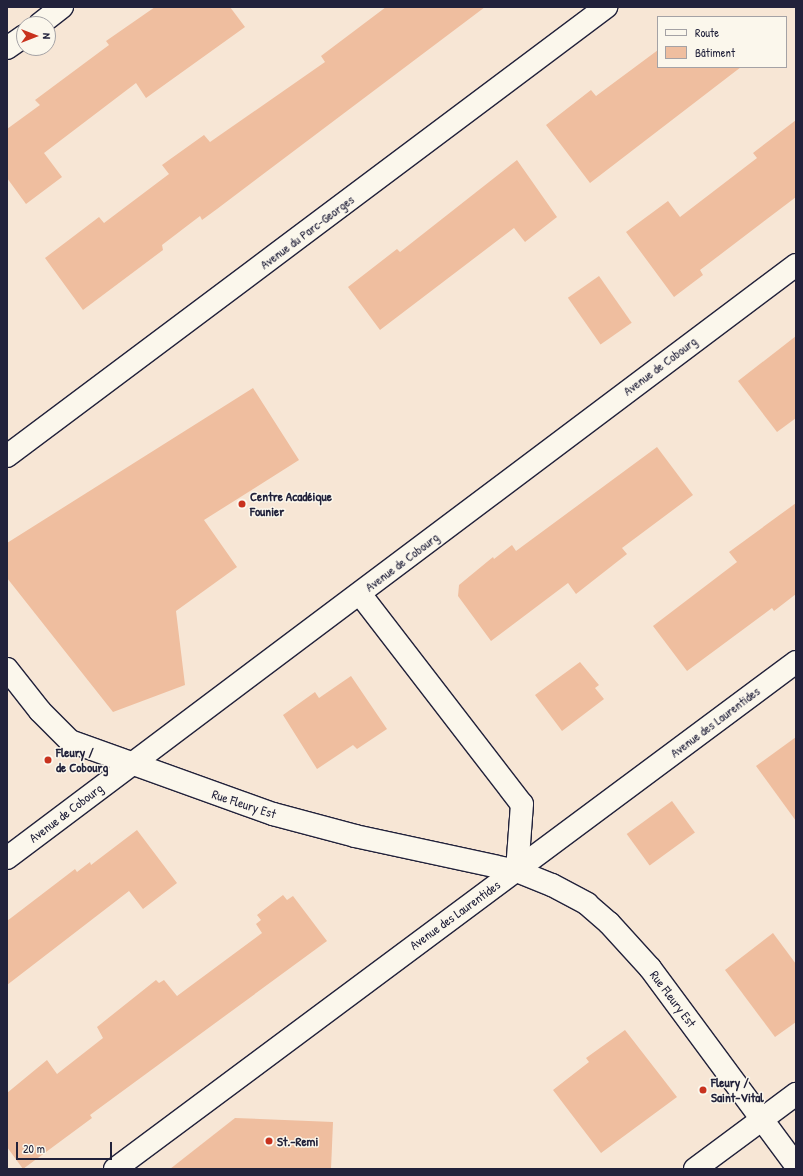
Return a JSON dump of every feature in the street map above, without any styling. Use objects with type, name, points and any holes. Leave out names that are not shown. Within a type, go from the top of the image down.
[{"type":"street","points":[[50,16],[62,7]]},
{"type":"street","name":"Avenue du Parc-Georges","points":[[7,456],[606,7]]},
{"type":"street","points":[[7,48],[16,42]]},
{"type":"street","name":"Avenue de Cobourg","points":[[7,858],[130,763],[360,594],[796,264]]},
{"type":"street","points":[[360,594],[522,804],[517,871]]},
{"type":"street","name":"Avenue des Laurentides","points":[[115,1169],[796,662]]},
{"type":"street","name":"Rue Fleury Est","points":[[7,669],[40,711],[70,741],[231,800],[347,834],[517,871],[552,885],[587,904],[620,934],[650,968],[796,1166]]},
{"type":"street","points":[[695,1169],[796,1094]]},
{"type":"building","points":[[155,7],[230,7],[245,27],[146,98],[136,83],[44,153],[62,177],[26,204],[7,178],[7,129],[40,105],[35,100],[109,45],[106,41]]},
{"type":"building","points":[[386,7],[485,7],[202,220],[200,216],[162,245],[163,250],[83,310],[45,258],[99,217],[104,223],[169,174],[162,165],[204,135],[210,142],[325,62],[321,56]]},
{"type":"building","points":[[657,51],[657,68],[740,68],[590,183],[546,125],[591,90],[596,96]]},
{"type":"building","points":[[796,120],[796,197],[700,270],[703,275],[674,297],[626,232],[668,201],[680,217],[757,158],[753,153]]},
{"type":"building","points":[[517,160],[557,217],[525,242],[514,228],[380,330],[348,287],[397,249],[400,252]]},
{"type":"building","points":[[599,276],[632,323],[601,344],[568,298]]},
{"type":"building","points":[[796,336],[796,418],[777,432],[738,381]]},
{"type":"building","points":[[253,388],[299,460],[204,520],[237,567],[176,611],[185,685],[113,712],[7,578],[7,543]]},
{"type":"building","points":[[657,447],[693,495],[622,548],[627,554],[576,594],[568,583],[491,641],[458,596],[459,585],[493,557],[494,559],[512,545],[516,551]]},
{"type":"building","points":[[796,503],[796,594],[774,611],[772,608],[687,671],[653,626],[737,562],[729,552]]},
{"type":"building","points":[[580,662],[599,685],[595,688],[604,699],[562,731],[535,695]]},
{"type":"building","points":[[351,676],[387,729],[357,749],[353,745],[317,769],[283,715],[315,692],[319,698]]},
{"type":"building","points":[[796,737],[796,821],[756,766]]},
{"type":"building","points":[[672,801],[695,833],[650,865],[627,834]]},
{"type":"building","points":[[137,830],[177,883],[143,909],[129,891],[7,985],[7,921],[75,869],[77,872],[90,862],[91,865]]},
{"type":"building","points":[[283,895],[287,900],[293,896],[327,941],[90,1115],[92,1118],[23,1169],[7,1147],[7,1093],[47,1060],[57,1074],[103,1038],[97,1027],[156,980],[159,983],[164,980],[177,996],[262,933],[256,924],[261,920],[257,915]]},
{"type":"building","points":[[773,933],[796,964],[796,1022],[775,1037],[725,970]]},
{"type":"building","points":[[625,1030],[677,1097],[601,1153],[553,1090],[589,1062],[586,1058]]},
{"type":"building","name":"St.-Remi","points":[[235,1118],[333,1122],[331,1169],[170,1169]]},
{"type":"place","name":"Centre Acadéique Founier","points":[[242,504]]},
{"type":"place","name":"Fleury / de Cobourg","points":[[48,760]]},
{"type":"place","name":"Fleury / Saint-Vital","points":[[703,1090]]},
{"type":"place","name":"St.-Remi","points":[[269,1141]]}]
